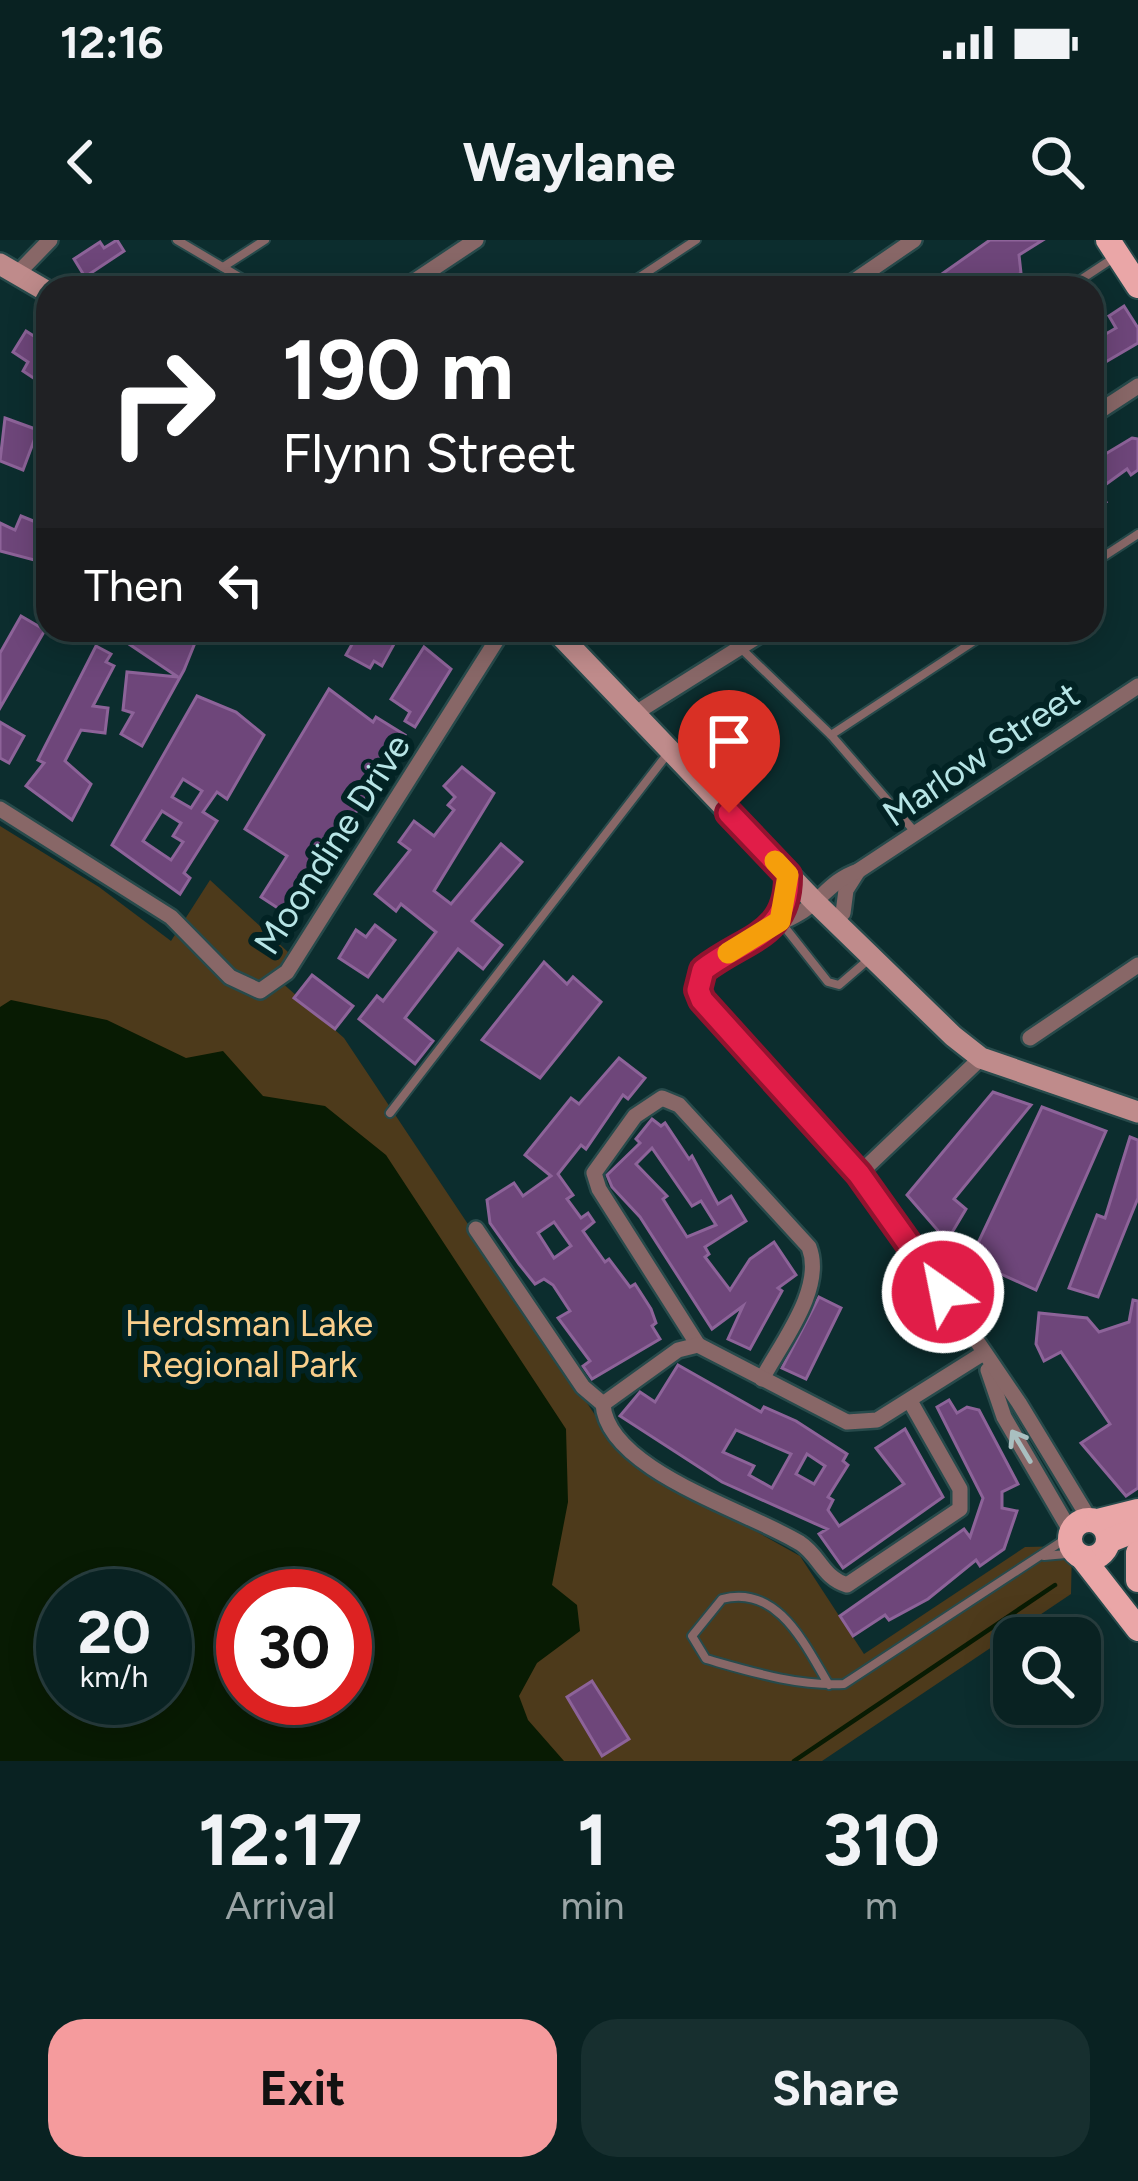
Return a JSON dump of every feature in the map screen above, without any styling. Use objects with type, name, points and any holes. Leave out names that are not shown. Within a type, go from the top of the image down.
[{"type":"main road","points":[[1113,248],[1138,286]]},
{"type":"main road","points":[[8,269],[36,285]]},
{"type":"main road","points":[[568,642],[981,1058],[1138,1112]]},
{"type":"main road","points":[[581,642],[670,750],[788,875],[843,913],[874,955]]},
{"type":"main road","points":[[1088,1539],[1138,1511]]},
{"type":"main road","points":[[1088,1539],[1138,1529]]},
{"type":"main road","points":[[1088,1539],[1138,1605]]},
{"type":"main road","points":[[1088,1539],[1138,1629]]},
{"type":"main road","points":[[1138,1553],[1138,1580]]},
{"type":"street","points":[[8,269],[50,240]]},
{"type":"street","points":[[422,276],[476,240]]},
{"type":"street","points":[[862,276],[914,240]]},
{"type":"street","points":[[1104,408],[1138,386]]},
{"type":"street","name":"Moondine Drive","points":[[0,809],[171,917],[230,977],[246,989],[260,991],[287,972],[499,642]]},
{"type":"street","points":[[642,713],[750,642]]},
{"type":"street","name":"Marlow Street","points":[[859,1174],[711,1014],[698,990],[703,970],[1138,686]]},
{"type":"street","points":[[843,913],[846,890],[857,871]]},
{"type":"street","points":[[780,921],[788,875]]},
{"type":"street","points":[[1030,1038],[1138,965]]},
{"type":"street","points":[[981,1058],[859,1174],[924,1261],[982,1354],[1004,1417],[1088,1539]]},
{"type":"street","points":[[763,1379],[811,1286],[816,1264],[809,1247],[679,1105],[662,1098],[634,1116],[594,1173],[598,1189],[698,1345],[763,1379],[847,1421],[877,1420],[982,1354]]},
{"type":"street","points":[[476,1229],[583,1388],[603,1404],[604,1420],[634,1457],[805,1546],[830,1579],[847,1585],[960,1509],[960,1489],[910,1401]]},
{"type":"street","points":[[603,1404],[678,1349],[698,1345]]},
{"type":"lane","points":[[177,240],[238,276]]},
{"type":"lane","points":[[223,267],[265,240]]},
{"type":"lane","points":[[641,276],[696,240]]},
{"type":"lane","points":[[1082,276],[1113,248]]},
{"type":"lane","points":[[1104,556],[1138,534]]},
{"type":"lane","points":[[733,642],[831,735],[916,833]]},
{"type":"lane","points":[[831,735],[974,642]]},
{"type":"lane","points":[[390,1113],[670,750]]},
{"type":"lane","points":[[780,921],[828,982],[839,985],[874,955]]},
{"type":"lane","points":[[1043,1556],[1088,1539]]},
{"type":"lane","points":[[829,1685],[794,1627],[750,1597],[722,1599],[692,1636],[706,1659],[783,1680],[829,1685],[859,1679],[959,1606],[1043,1556],[1088,1539]]},
{"type":"green space","name":"Herdsman Lake Regional Park","points":[[0,826],[99,887],[171,941],[210,880],[288,952],[280,981],[344,1038],[623,1457],[800,1556],[864,1654],[1025,1547],[1072,1546],[1071,1594],[1037,1617],[993,1617],[993,1646],[822,1761],[0,1761]]},
{"type":"shaded area","name":"Herdsman Lake Regional Park","points":[[11,1000],[107,1020],[186,1058],[223,1051],[263,1096],[325,1106],[386,1155],[566,1429],[568,1502],[552,1585],[577,1605],[580,1631],[537,1663],[519,1696],[528,1720],[564,1761],[0,1761],[0,1007]]},
{"type":"building","points":[[117,240],[124,251],[84,276],[74,259],[100,242],[104,248]]},
{"type":"building","points":[[990,240],[1043,240],[1019,255],[1021,273],[1016,276],[939,276]]},
{"type":"building","points":[[1124,306],[1138,328],[1138,343],[1104,363],[1104,335],[1116,328],[1109,316]]},
{"type":"building","points":[[26,331],[36,337],[36,380],[23,371],[28,362],[13,352]]},
{"type":"building","points":[[5,418],[36,429],[23,470],[0,461]]},
{"type":"building","points":[[1138,439],[1138,470],[1131,475],[1127,469],[1104,486],[1104,455]]},
{"type":"building","points":[[21,516],[36,522],[36,560],[0,551],[0,523],[15,530]]},
{"type":"building","points":[[21,616],[36,625],[38,642],[0,708],[0,653]]},
{"type":"building","points":[[195,642],[184,670],[142,746],[121,734],[133,713],[123,710],[127,672],[178,677],[129,644]]},
{"type":"building","points":[[353,642],[395,642],[382,666],[374,661],[370,668],[346,655]]},
{"type":"building","points":[[96,646],[111,654],[106,662],[114,666],[93,706],[108,708],[105,733],[81,730],[65,761],[91,784],[72,820],[26,786],[44,763],[38,760]]},
{"type":"building","points":[[424,647],[451,669],[415,727],[405,721],[410,712],[391,699]]},
{"type":"building","points":[[329,689],[373,722],[376,717],[405,735],[290,916],[261,897],[287,856],[245,829]]},
{"type":"building","points":[[197,696],[236,712],[264,735],[227,799],[217,792],[203,812],[217,821],[184,873],[190,878],[180,894],[112,845]],"holes":[[[183,779],[202,791],[191,808],[172,797]],[[162,811],[181,823],[173,836],[183,842],[171,860],[143,841]]]},
{"type":"building","points":[[0,722],[24,736],[9,763],[0,758]]},
{"type":"building","points":[[462,767],[494,793],[434,891],[451,904],[501,844],[522,862],[472,921],[502,945],[483,969],[458,949],[405,1018],[433,1041],[415,1064],[359,1019],[377,996],[383,1001],[436,932],[401,904],[396,911],[375,894],[410,850],[399,842],[414,821],[434,836],[454,810],[448,805],[455,797],[444,786]]},
{"type":"building","points":[[375,925],[395,940],[368,977],[339,958],[356,930],[366,937]]},
{"type":"building","points":[[544,962],[567,984],[573,977],[601,1002],[540,1078],[482,1040]]},
{"type":"building","points":[[312,975],[353,1006],[335,1029],[294,998]]},
{"type":"building","points":[[619,1058],[645,1078],[628,1099],[623,1095],[586,1149],[581,1145],[558,1174],[573,1195],[567,1199],[581,1218],[588,1213],[594,1222],[583,1231],[605,1262],[609,1259],[630,1287],[635,1284],[651,1309],[656,1323],[652,1326],[660,1339],[592,1379],[583,1366],[590,1361],[558,1318],[570,1311],[553,1285],[544,1279],[535,1284],[519,1264],[490,1223],[487,1200],[514,1183],[523,1196],[551,1176],[525,1155],[571,1098],[579,1104]],"holes":[[[554,1222],[571,1246],[554,1258],[538,1233]]]},
{"type":"building","points":[[993,1092],[1031,1105],[954,1199],[966,1209],[947,1241],[907,1195]]},
{"type":"building","points":[[1042,1107],[1106,1131],[1036,1290],[970,1260]]},
{"type":"building","points":[[652,1119],[661,1126],[665,1123],[689,1159],[692,1156],[718,1204],[731,1196],[746,1221],[705,1247],[709,1254],[705,1257],[730,1290],[750,1259],[774,1242],[796,1275],[778,1288],[782,1291],[750,1349],[728,1339],[743,1306],[712,1329],[640,1217],[612,1187],[607,1175],[640,1143],[636,1139]],"holes":[[[652,1148],[692,1206],[701,1201],[716,1225],[687,1237],[663,1199],[667,1196],[636,1164]]]},
{"type":"building","points":[[1130,1137],[1138,1140],[1138,1198],[1098,1297],[1069,1288],[1097,1215],[1105,1218]]},
{"type":"building","points":[[819,1297],[841,1308],[806,1379],[782,1368]]},
{"type":"building","points":[[1133,1300],[1138,1301],[1138,1488],[1126,1496],[1081,1443],[1110,1424],[1061,1352],[1044,1361],[1036,1344],[1039,1313],[1087,1318],[1099,1332],[1129,1322]]},
{"type":"building","points":[[678,1365],[761,1412],[764,1407],[796,1421],[847,1454],[843,1461],[848,1465],[828,1497],[833,1500],[828,1510],[839,1526],[904,1484],[876,1448],[905,1429],[943,1497],[843,1568],[819,1534],[827,1529],[722,1482],[620,1416],[640,1392],[655,1402]],"holes":[[[736,1430],[791,1454],[772,1488],[749,1475],[754,1466],[723,1452]],[[807,1454],[825,1466],[814,1484],[796,1474]]]},
{"type":"building","points":[[949,1400],[957,1413],[967,1407],[979,1410],[1018,1484],[1002,1492],[1002,1508],[1017,1511],[1004,1549],[980,1566],[976,1560],[928,1599],[889,1620],[885,1615],[853,1636],[840,1616],[964,1529],[970,1537],[983,1498],[937,1407]]},
{"type":"building","points":[[592,1681],[629,1739],[602,1756],[567,1697]]},
{"type":"waterway","points":[[794,1761],[1055,1585]]},
{"type":"slow traffic","points":[[728,953],[780,921],[788,898],[788,875],[775,861]]},
{"type":"route","points":[[729,813],[788,875],[788,898],[780,921],[703,970],[698,990],[702,1000],[859,1174],[943,1292]]}]
